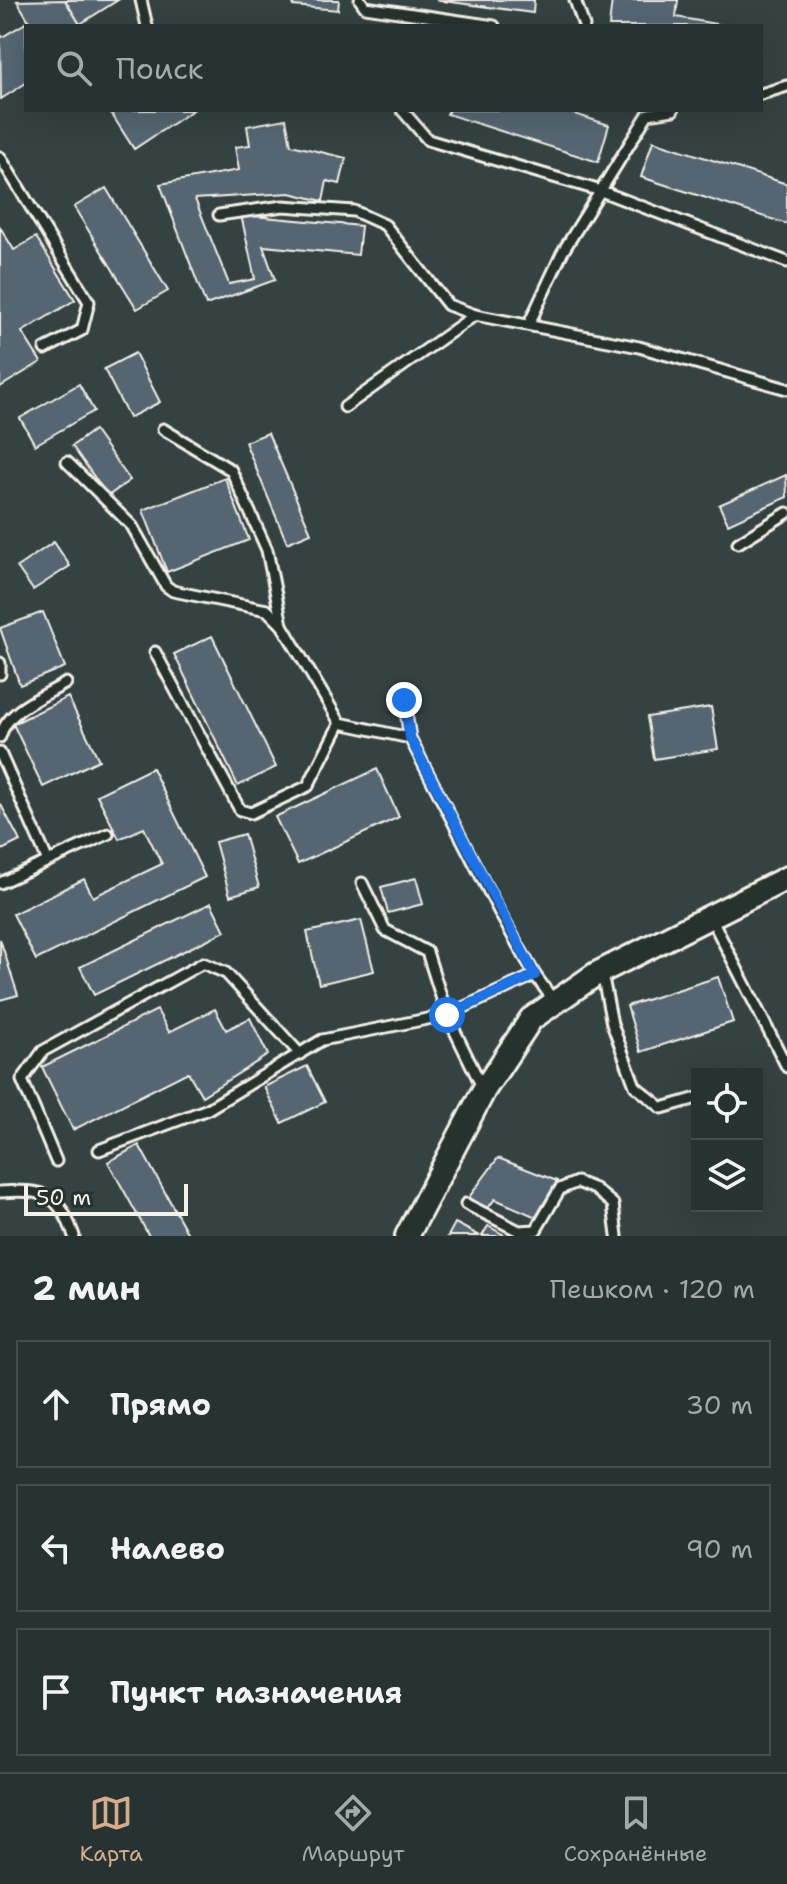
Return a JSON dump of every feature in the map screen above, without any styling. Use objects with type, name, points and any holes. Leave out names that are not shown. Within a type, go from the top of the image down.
[{"type":"street","points":[[407,1236],[484,1090],[531,1019],[596,974],[787,878]]},
{"type":"lane","points":[[141,0],[147,24]]},
{"type":"lane","points":[[360,0],[365,7],[480,24]]},
{"type":"lane","points":[[575,0],[583,24]]},
{"type":"lane","points":[[763,93],[787,86]]},
{"type":"lane","points":[[404,112],[428,140],[601,191],[787,262]]},
{"type":"lane","points":[[529,324],[562,253],[647,112]]},
{"type":"lane","points":[[0,157],[89,302],[82,330],[45,349]]},
{"type":"lane","points":[[219,215],[283,206],[354,211],[385,225],[448,305],[475,315],[639,347],[786,390]]},
{"type":"lane","points":[[345,407],[475,315]]},
{"type":"lane","points":[[163,429],[231,470],[267,550],[282,625]]},
{"type":"lane","points":[[67,462],[132,526],[166,586],[173,591],[267,610],[282,625],[340,723],[410,738]]},
{"type":"lane","points":[[738,543],[787,513]]},
{"type":"lane","points":[[155,652],[240,810],[251,813],[308,786],[340,723]]},
{"type":"lane","points":[[0,663],[0,674]]},
{"type":"lane","points":[[0,737],[2,728],[15,712],[66,683]]},
{"type":"lane","points":[[404,700],[410,738],[535,975],[554,1001]]},
{"type":"lane","points":[[0,753],[48,861]]},
{"type":"lane","points":[[0,883],[108,834]]},
{"type":"lane","points":[[362,883],[385,930],[427,952],[447,1015],[484,1090]]},
{"type":"lane","points":[[711,918],[786,1063]]},
{"type":"lane","points":[[56,1161],[22,1080],[43,1051],[203,963],[226,973],[300,1054]]},
{"type":"lane","points":[[596,974],[604,983],[612,1024],[635,1086],[662,1108],[691,1100]]},
{"type":"lane","points":[[99,1150],[208,1109],[322,1040],[447,1015],[535,975]]},
{"type":"lane","points":[[466,1204],[519,1231],[536,1230],[560,1189],[577,1182],[595,1189],[613,1204],[617,1236]]},
{"type":"lane","points":[[0,1192],[34,1189],[52,1199],[65,1210],[74,1236]]},
{"type":"building","points":[[65,0],[80,24],[24,24],[24,84],[1,99],[0,33],[2,37],[29,21],[17,1]]},
{"type":"building","points":[[65,0],[118,0],[80,24]]},
{"type":"building","points":[[294,0],[339,0],[338,10],[293,6]]},
{"type":"building","points":[[436,0],[534,0],[533,13]]},
{"type":"building","points":[[612,0],[678,0],[676,17],[716,24],[609,24]]},
{"type":"building","points":[[110,112],[190,112],[134,149]]},
{"type":"building","points":[[568,112],[609,125],[598,162],[447,114]]},
{"type":"building","points":[[286,119],[291,145],[346,158],[340,184],[327,181],[323,201],[290,193],[195,199],[229,284],[255,279],[241,215],[361,226],[358,255],[263,246],[275,280],[206,305],[160,184],[239,170],[235,147],[250,145],[247,126]]},
{"type":"building","points":[[653,141],[787,184],[787,224],[641,177]]},
{"type":"building","points":[[106,188],[168,291],[137,309],[74,207]]},
{"type":"building","points":[[0,227],[14,250],[36,237],[75,300],[22,332],[41,362],[0,387]]},
{"type":"building","points":[[135,353],[160,402],[129,418],[104,369]]},
{"type":"building","points":[[79,384],[94,411],[35,445],[20,418]]},
{"type":"building","points":[[94,430],[130,480],[108,496],[72,446]]},
{"type":"building","points":[[268,433],[311,533],[287,543],[245,442]]},
{"type":"building","points":[[786,475],[787,497],[728,524],[719,505]]},
{"type":"building","points":[[225,478],[249,540],[167,572],[143,510]]},
{"type":"building","points":[[54,542],[70,566],[33,590],[17,567]]},
{"type":"building","points":[[43,612],[65,667],[20,685],[0,628]]},
{"type":"building","points":[[212,636],[276,767],[238,786],[174,654]]},
{"type":"building","points":[[68,697],[99,760],[43,787],[13,724]]},
{"type":"building","points":[[711,707],[718,749],[654,759],[647,717]]},
{"type":"building","points":[[152,768],[205,877],[36,960],[13,914],[84,879],[93,897],[162,864],[144,828],[119,839],[97,795]]},
{"type":"building","points":[[377,769],[399,817],[298,864],[275,817]]},
{"type":"building","points":[[0,803],[20,841],[0,851]]},
{"type":"building","points":[[244,834],[259,887],[230,896],[215,842]]},
{"type":"building","points":[[416,878],[423,904],[388,913],[381,887]]},
{"type":"building","points":[[211,903],[225,931],[94,995],[80,967]]},
{"type":"building","points":[[361,920],[374,971],[319,984],[307,932]]},
{"type":"building","points":[[0,939],[18,995],[0,1000]]},
{"type":"building","points":[[718,977],[733,1022],[641,1052],[627,1006]]},
{"type":"building","points":[[215,1009],[226,1030],[250,1018],[268,1055],[202,1096],[188,1072],[73,1130],[42,1067],[157,1010],[169,1032]]},
{"type":"building","points":[[307,1066],[325,1102],[282,1123],[264,1087]]},
{"type":"building","points":[[139,1145],[189,1236],[149,1236],[108,1162]]},
{"type":"building","points":[[498,1158],[557,1181],[536,1217],[495,1199],[486,1210],[467,1200]]},
{"type":"building","points":[[455,1223],[480,1236],[448,1236]]},
{"type":"building","points":[[488,1226],[506,1236],[482,1236]]},
{"type":"route","points":[[404,700],[410,738],[535,975],[447,1015]]}]
